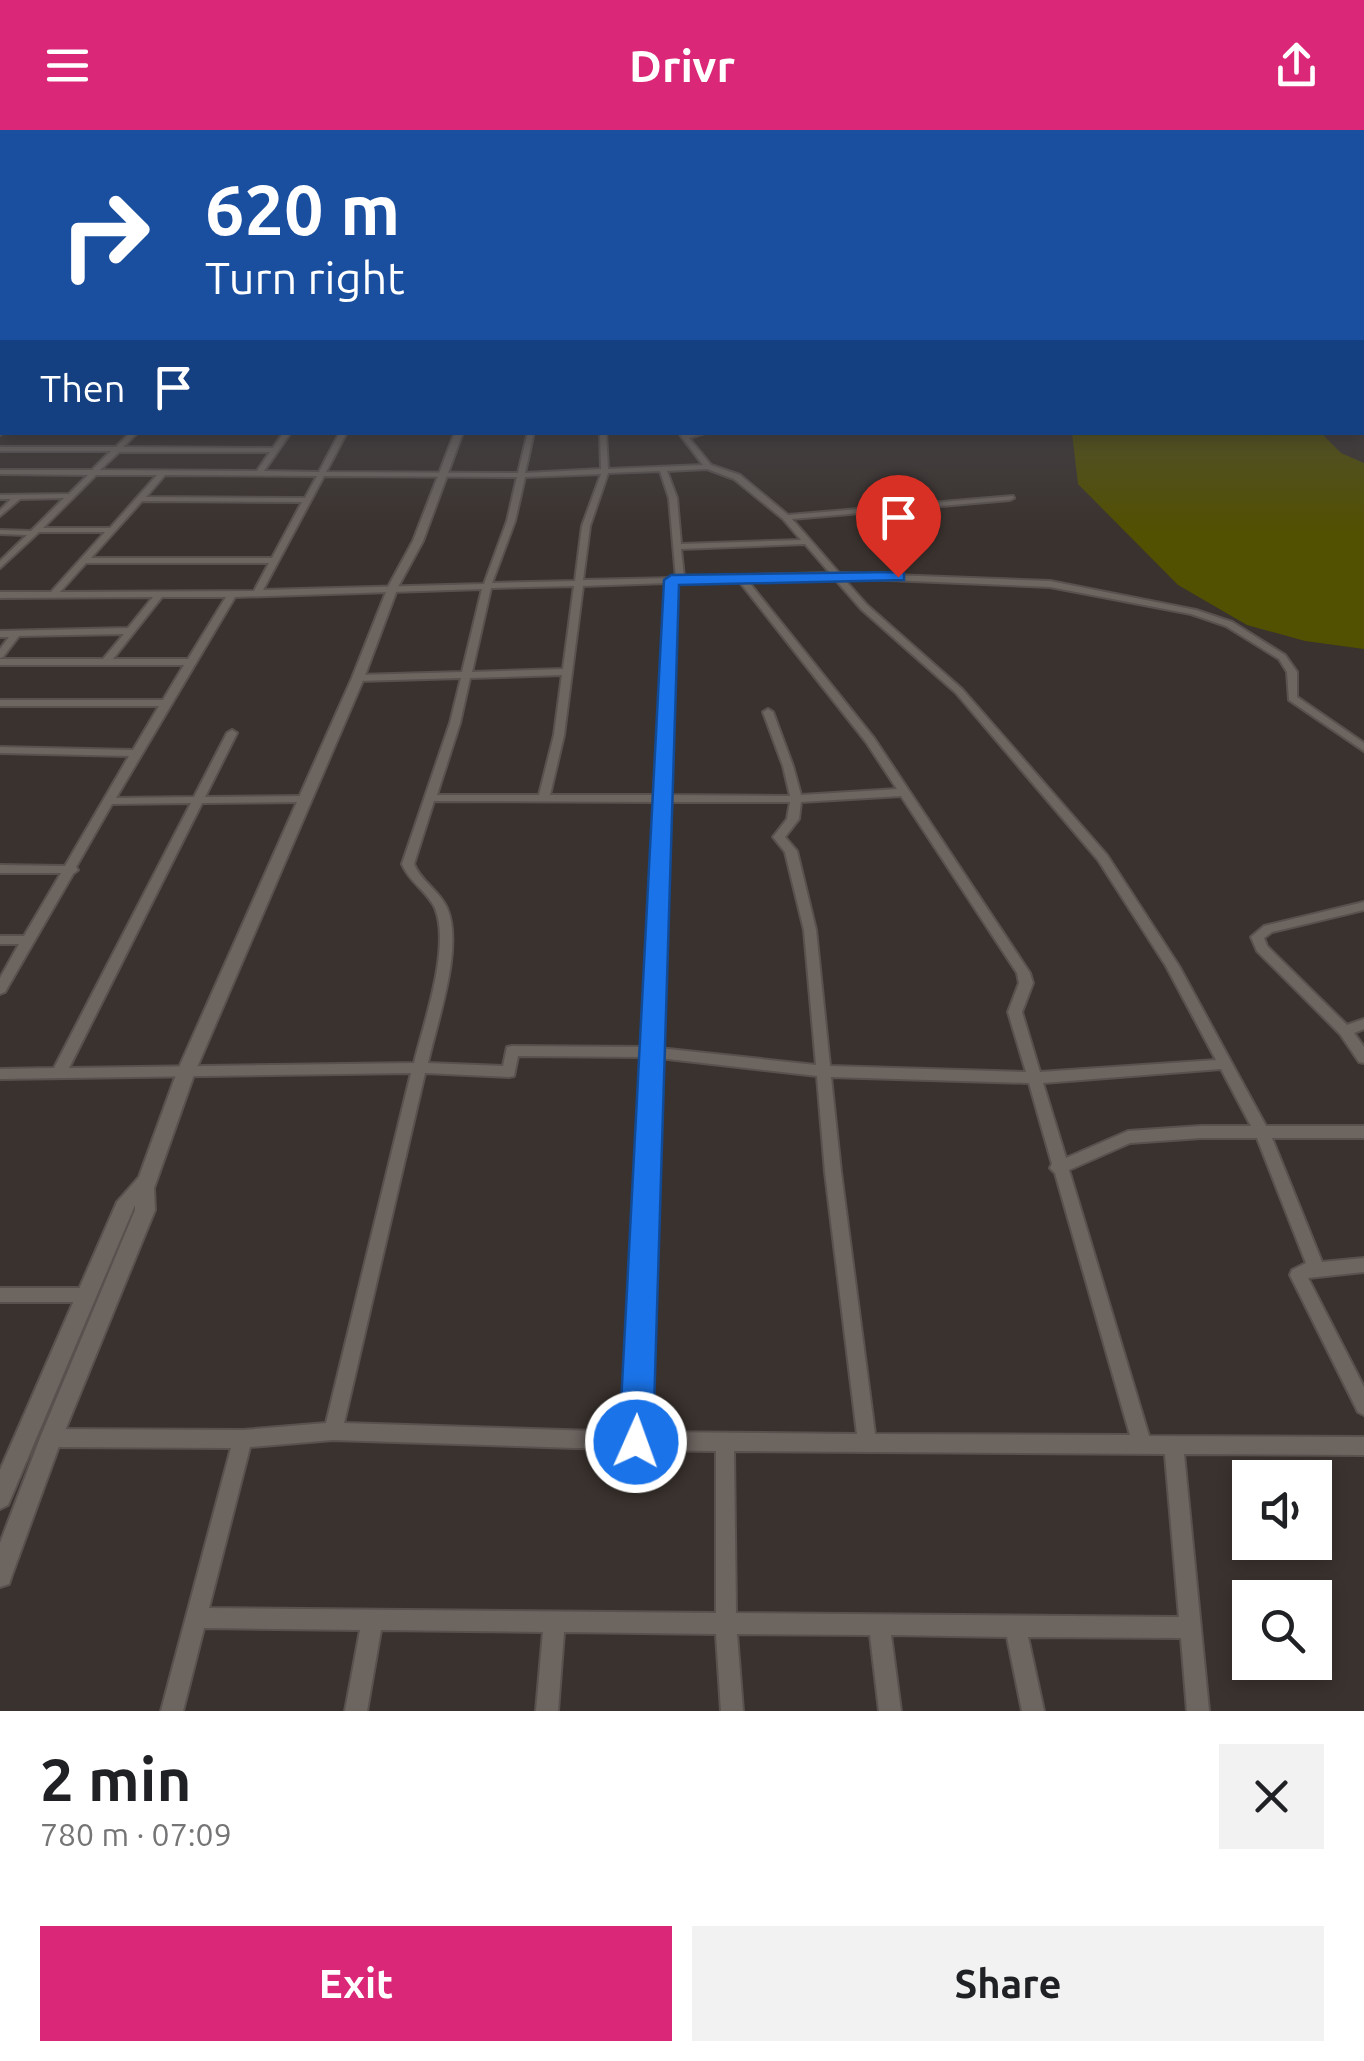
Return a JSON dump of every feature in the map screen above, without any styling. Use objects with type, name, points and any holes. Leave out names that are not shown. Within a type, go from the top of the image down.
[{"type":"street","points":[[0,566],[131,435]]},
{"type":"street","points":[[259,473],[286,435]]},
{"type":"street","points":[[258,592],[342,435]]},
{"type":"street","points":[[145,1188],[186,1072],[358,678],[393,587],[418,541],[457,435]]},
{"type":"street","points":[[333,1431],[444,971],[446,936],[437,899],[414,878],[408,864],[467,674],[486,586],[511,521],[530,435]]},
{"type":"street","points":[[544,798],[559,735],[586,526],[605,473],[603,435]]},
{"type":"street","points":[[684,435],[708,467]]},
{"type":"street","points":[[0,449],[276,450]]},
{"type":"street","points":[[0,472],[520,475],[708,467],[736,477],[786,518],[864,607],[959,691],[1103,858],[1172,966],[1262,1132],[1317,1269]]},
{"type":"street","points":[[636,1442],[662,798],[676,580],[673,498],[663,470]]},
{"type":"street","points":[[55,593],[162,472]]},
{"type":"street","points":[[0,496],[71,496]]},
{"type":"street","points":[[0,514],[18,496]]},
{"type":"street","points":[[786,518],[1010,498]]},
{"type":"street","points":[[139,500],[307,500]]},
{"type":"street","points":[[0,532],[111,530]]},
{"type":"street","points":[[676,547],[807,542]]},
{"type":"street","points":[[84,560],[275,560]]},
{"type":"street","points":[[0,595],[232,594],[837,575],[1050,584],[1209,617],[1276,651],[1291,669],[1292,698],[1364,748]]},
{"type":"street","points":[[741,578],[870,740],[1023,973],[1026,983],[1015,1012],[1142,1444]]},
{"type":"street","points":[[106,662],[160,594]]},
{"type":"street","points":[[0,990],[232,594]]},
{"type":"street","points":[[0,634],[130,631]]},
{"type":"street","points":[[0,658],[16,634]]},
{"type":"street","points":[[0,658],[191,662]]},
{"type":"street","points":[[358,678],[567,672]]},
{"type":"street","points":[[0,703],[166,703]]},
{"type":"street","points":[[768,712],[788,766],[794,799],[794,817],[779,837],[791,851],[803,889],[814,964],[822,1070],[867,1443]]},
{"type":"street","points":[[59,1073],[232,733]]},
{"type":"street","points":[[2,753],[136,752]]},
{"type":"street","points":[[430,798],[794,799],[905,792]]},
{"type":"street","points":[[108,801],[305,800]]},
{"type":"street","points":[[0,870],[72,870]]},
{"type":"street","points":[[1364,906],[1268,929],[1257,937],[1262,948],[1345,1032],[1364,1058]]},
{"type":"street","points":[[0,940],[30,940]]},
{"type":"street","points":[[1345,1032],[1364,1024]]},
{"type":"street","points":[[0,1074],[422,1068],[508,1072],[512,1051],[652,1052],[822,1070],[1035,1078],[1225,1064]]},
{"type":"street","points":[[1058,1168],[1128,1137],[1364,1132]]},
{"type":"street","points":[[0,1496],[5,1471],[126,1202],[145,1183],[145,1210],[51,1438],[0,1576]]},
{"type":"street","points":[[1364,1265],[1299,1273],[1300,1283],[1364,1406]]},
{"type":"street","points":[[0,1295],[85,1295]]},
{"type":"street","points":[[51,1438],[243,1440],[333,1431],[636,1442],[1364,1446]]},
{"type":"street","points":[[172,1711],[243,1440]]},
{"type":"street","points":[[725,1442],[726,1624],[732,1711]]},
{"type":"street","points":[[1174,1444],[1198,1711]]},
{"type":"street","points":[[196,1618],[1190,1628]]},
{"type":"street","points":[[356,1711],[372,1620]]},
{"type":"street","points":[[547,1711],[554,1622]]},
{"type":"street","points":[[880,1626],[890,1711]]},
{"type":"street","points":[[1016,1627],[1033,1711]]},
{"type":"shaded area","points":[[1072,435],[1323,435],[1341,453],[1364,463],[1364,649],[1305,641],[1247,625],[1178,585],[1078,484]]},
{"type":"route","points":[[636,1442],[671,580],[898,577]]}]
